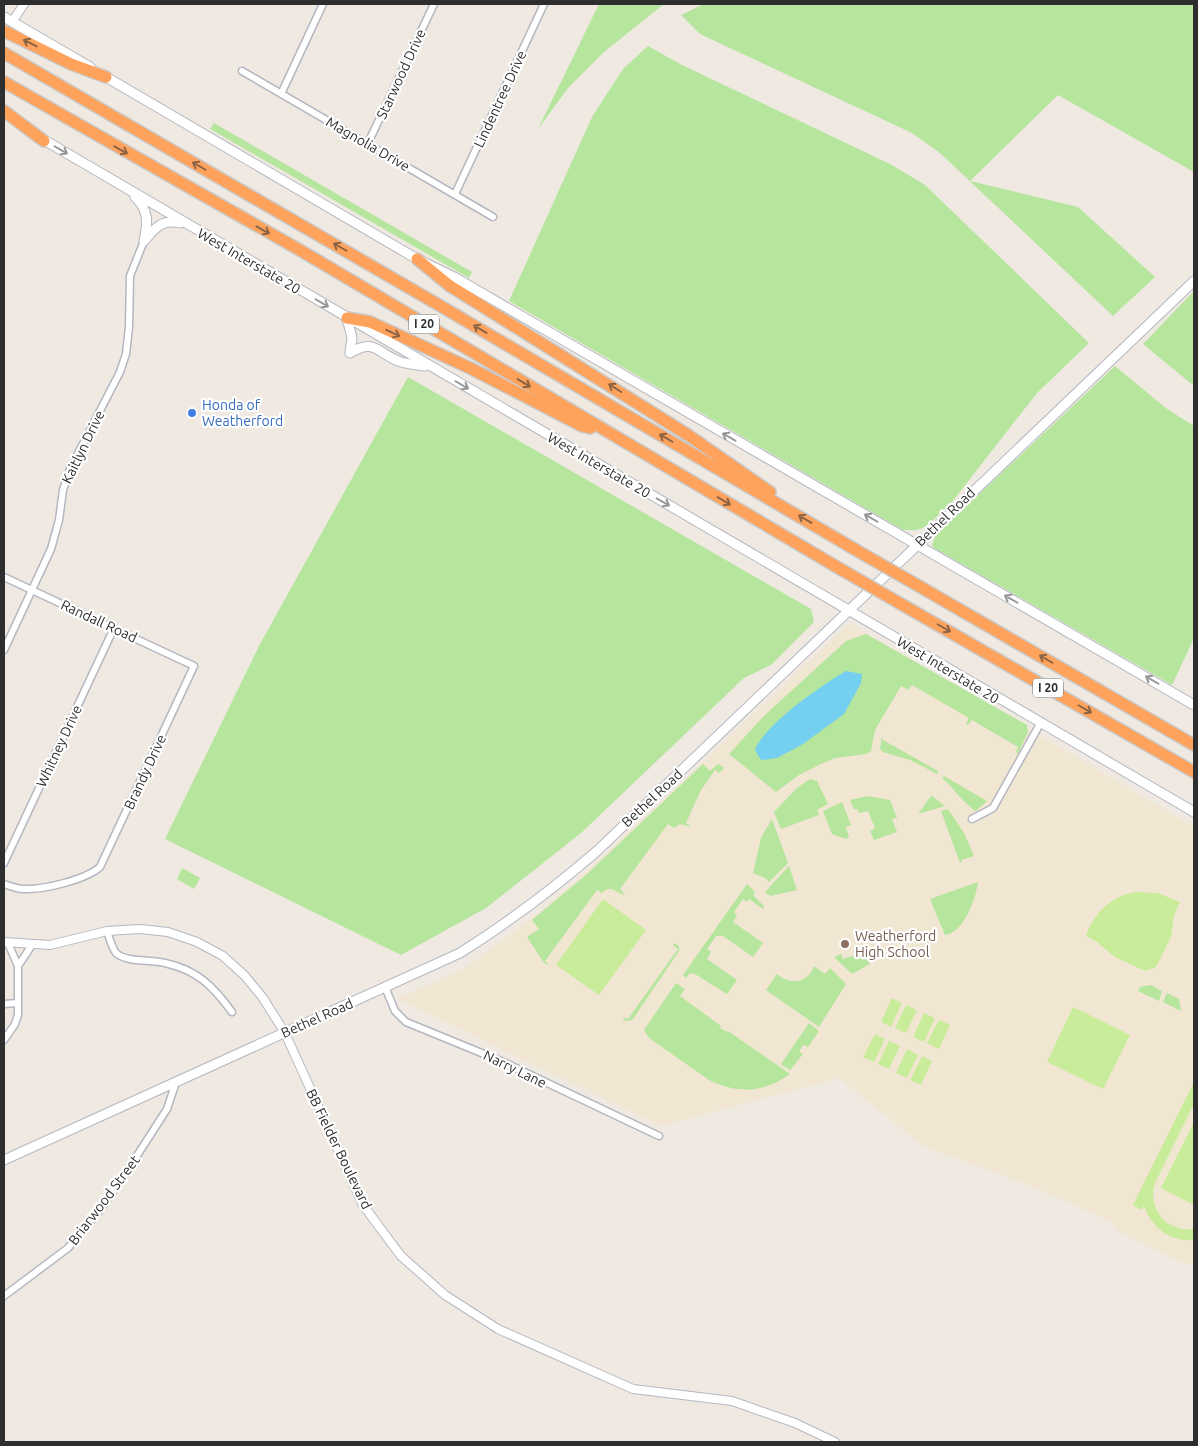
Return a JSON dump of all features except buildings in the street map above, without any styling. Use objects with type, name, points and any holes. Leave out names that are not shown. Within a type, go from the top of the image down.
[{"type":"highway","points":[[4,31],[71,64],[106,77]]},
{"type":"highway","name":"I 20","points":[[4,53],[1194,745]]},
{"type":"highway","name":"I 20","points":[[4,82],[298,249],[842,570],[1194,772]]},
{"type":"highway","points":[[4,111],[44,141]]},
{"type":"highway","points":[[417,259],[450,286],[711,450],[766,488],[783,506]]},
{"type":"highway","points":[[347,318],[370,322],[470,368],[582,426],[606,431]]},
{"type":"main road","points":[[4,16],[417,259],[454,277],[1194,705]]},
{"type":"main road","name":"West Interstate 20","points":[[4,117],[1040,724],[1194,812]]},
{"type":"main road","name":"Kaitlyn Drive","points":[[123,187],[142,203],[148,216],[144,241]]},
{"type":"main road","name":"Kaitlyn Drive","points":[[144,241],[162,223],[170,221],[194,228]]},
{"type":"main road","name":"Bethel Road","points":[[4,1160],[460,953],[511,921],[553,890],[849,611],[916,544],[1194,281]]},
{"type":"main road","points":[[347,318],[352,338],[350,353],[362,346],[371,346],[400,361],[431,367]]},
{"type":"street","points":[[12,22],[24,4]]},
{"type":"street","points":[[281,94],[323,4]]},
{"type":"street","name":"Starwood Drive","points":[[368,143],[434,4]]},
{"type":"street","name":"Lindentree Drive","points":[[455,194],[544,4]]},
{"type":"street","name":"Magnolia Drive","points":[[242,72],[368,143],[493,217]]},
{"type":"street","name":"Kaitlyn Drive","points":[[4,650],[51,549],[59,520],[63,490],[70,469],[120,372],[126,354],[129,327],[130,276],[144,241]]},
{"type":"street","name":"Randall Road","points":[[4,577],[194,666]]},
{"type":"street","name":"Whitney Drive","points":[[4,863],[114,628]]},
{"type":"street","name":"Brandy Drive","points":[[4,884],[22,889],[41,887],[92,874],[100,868],[194,666]]},
{"type":"street","points":[[972,819],[993,808],[1040,724]]},
{"type":"street","name":"BB Fielder Boulevard","points":[[6,943],[50,945],[107,931],[140,928],[168,932],[197,942],[223,956],[245,976],[263,998],[285,1033],[363,1204],[401,1256],[445,1295],[498,1329],[633,1389],[732,1402],[794,1423],[835,1442]]},
{"type":"street","points":[[107,931],[115,952],[125,958],[166,963],[196,974],[215,988],[232,1012]]},
{"type":"street","points":[[4,1040],[15,1024],[18,1004],[18,966],[6,943]]},
{"type":"street","points":[[18,966],[32,945]]},
{"type":"street","name":"Narry Lane","points":[[385,988],[396,1011],[406,1022],[500,1061],[658,1136]]},
{"type":"street","points":[[4,1004],[18,1004]]},
{"type":"street","name":"Briarwood Street","points":[[4,1296],[68,1248],[98,1211],[122,1179],[167,1109],[176,1082]]},
{"type":"shaded area","name":"Weatherford High School","points":[[850,623],[1194,827],[1194,1264],[1184,1264],[1119,1232],[1110,1221],[1026,1184],[923,1146],[839,1078],[661,1126],[398,999],[463,969],[530,920],[592,867]]},
{"type":"green space","points":[[599,4],[664,4],[604,52],[568,88],[538,129]]},
{"type":"green space","points":[[704,4],[1194,4],[1194,172],[1058,95],[970,181],[1078,207],[1155,277],[1113,316],[940,153],[912,133],[700,34],[681,15]]},
{"type":"green space","points":[[648,46],[682,65],[892,165],[925,185],[1089,343],[1037,393],[952,502],[927,526],[917,530],[903,530],[509,301],[592,117],[623,69]]},
{"type":"green space","points":[[214,123],[472,272],[469,278],[210,129]]},
{"type":"green space","points":[[1194,291],[1194,386],[1143,344]]},
{"type":"green space","points":[[1115,366],[1167,409],[1194,426],[1194,638],[1172,685],[934,548],[932,545],[936,535]]},
{"type":"green space","points":[[408,377],[811,609],[814,622],[771,665],[744,678],[581,833],[486,908],[401,955],[165,839],[259,646]]},
{"type":"green space","points":[[866,634],[1027,725],[1028,732],[1018,754],[1016,752],[1018,747],[972,720],[968,725],[966,724],[969,718],[912,685],[908,690],[901,686],[875,730],[871,751],[866,754],[835,758],[823,763],[799,775],[776,792],[729,754],[765,715],[846,641]]},
{"type":"green space","points":[[882,737],[883,740],[938,771],[937,774],[910,760],[883,752],[880,749]]},
{"type":"green space","points":[[703,764],[710,771],[718,764],[724,768],[719,773],[715,770],[701,790],[686,823],[692,827],[680,824],[674,828],[668,824],[620,889],[625,895],[611,889],[605,890],[602,893],[597,890],[545,961],[550,966],[544,963],[527,937],[539,929],[532,920],[587,874]]},
{"type":"green space","points":[[944,776],[987,801],[976,811],[942,778]]},
{"type":"green space","points":[[810,779],[817,781],[828,804],[817,810],[819,815],[781,829],[774,812],[797,788]]},
{"type":"green space","points":[[867,796],[890,800],[897,818],[892,819],[897,832],[874,840],[870,831],[875,828],[868,811],[859,813],[857,809],[854,809],[850,800]]},
{"type":"green space","points":[[931,796],[945,806],[918,814]]},
{"type":"green space","points":[[842,802],[851,825],[846,827],[849,837],[846,839],[832,834],[823,811]]},
{"type":"green space","points":[[948,809],[964,833],[974,856],[961,860],[962,862],[960,863],[941,811]]},
{"type":"green space","points":[[772,819],[788,863],[769,882],[765,878],[753,873],[761,838]]},
{"type":"green space","points":[[789,866],[797,890],[770,896],[765,892]]},
{"type":"green space","points":[[182,868],[200,878],[194,889],[177,879]]},
{"type":"green space","points":[[978,882],[975,897],[968,914],[958,928],[952,933],[945,935],[930,899]]},
{"type":"green space","points":[[747,884],[755,892],[753,895],[764,906],[763,909],[749,899],[747,902],[743,899],[734,912],[737,915],[733,922],[763,943],[753,957],[723,936],[716,936],[707,949],[711,952],[707,959],[737,980],[727,994],[695,974],[690,973],[686,978],[683,975]]},
{"type":"green space","points":[[1136,892],[1157,893],[1180,902],[1174,915],[1171,937],[1156,967],[1145,971],[1115,957],[1097,942],[1086,936],[1094,920],[1105,907],[1119,897]]},
{"type":"green space","points":[[603,899],[646,930],[599,995],[556,965]]},
{"type":"green space","points":[[674,943],[679,946],[679,951],[633,1019],[624,1020],[623,1017],[628,1019],[678,949],[673,945]]},
{"type":"green space","points":[[865,949],[870,964],[852,974],[834,957],[841,954],[843,959],[859,954]]},
{"type":"green space","points":[[814,966],[825,974],[830,968],[846,984],[819,1027],[766,990],[777,974],[788,980],[798,981],[808,976]]},
{"type":"green space","points":[[676,983],[685,989],[680,996],[721,1026],[720,1028],[728,1031],[790,1074],[770,1085],[760,1088],[730,1088],[709,1080],[649,1038],[644,1030]]},
{"type":"green space","points":[[1151,985],[1162,991],[1159,1001],[1138,991],[1140,987]]},
{"type":"green space","points":[[1167,993],[1179,999],[1181,1011],[1163,1002]]},
{"type":"green space","points":[[892,998],[902,1003],[891,1027],[881,1022]]},
{"type":"green space","points":[[906,1005],[917,1010],[906,1033],[895,1028]]},
{"type":"green space","points":[[1073,1007],[1130,1035],[1103,1089],[1047,1062]]},
{"type":"green space","points":[[924,1013],[935,1018],[924,1042],[913,1037]]},
{"type":"green space","points":[[939,1020],[950,1025],[939,1049],[927,1043]]},
{"type":"green space","points":[[809,1023],[819,1031],[808,1047],[803,1045],[799,1052],[803,1054],[790,1070],[781,1064]]},
{"type":"green space","points":[[875,1034],[885,1039],[874,1062],[863,1057]]},
{"type":"green space","points":[[889,1041],[900,1046],[889,1069],[878,1064]]},
{"type":"green space","points":[[907,1049],[918,1055],[907,1078],[896,1073]]},
{"type":"green space","points":[[922,1056],[932,1061],[921,1085],[910,1080]]},
{"type":"green space","points":[[1194,1082],[1194,1104],[1155,1183],[1153,1193],[1154,1202],[1161,1217],[1175,1227],[1194,1229],[1194,1240],[1185,1240],[1177,1239],[1163,1232],[1152,1221],[1144,1206],[1142,1210],[1133,1205]]},
{"type":"green space","points":[[1194,1122],[1194,1205],[1161,1188]]},
{"type":"water","points":[[846,671],[862,674],[861,683],[844,714],[803,744],[777,758],[761,760],[755,750],[770,729],[809,695]]},
{"type":"place","name":"Honda of Weatherford","points":[[192,413]]},
{"type":"place","name":"Weatherford High School","points":[[845,944]]}]
